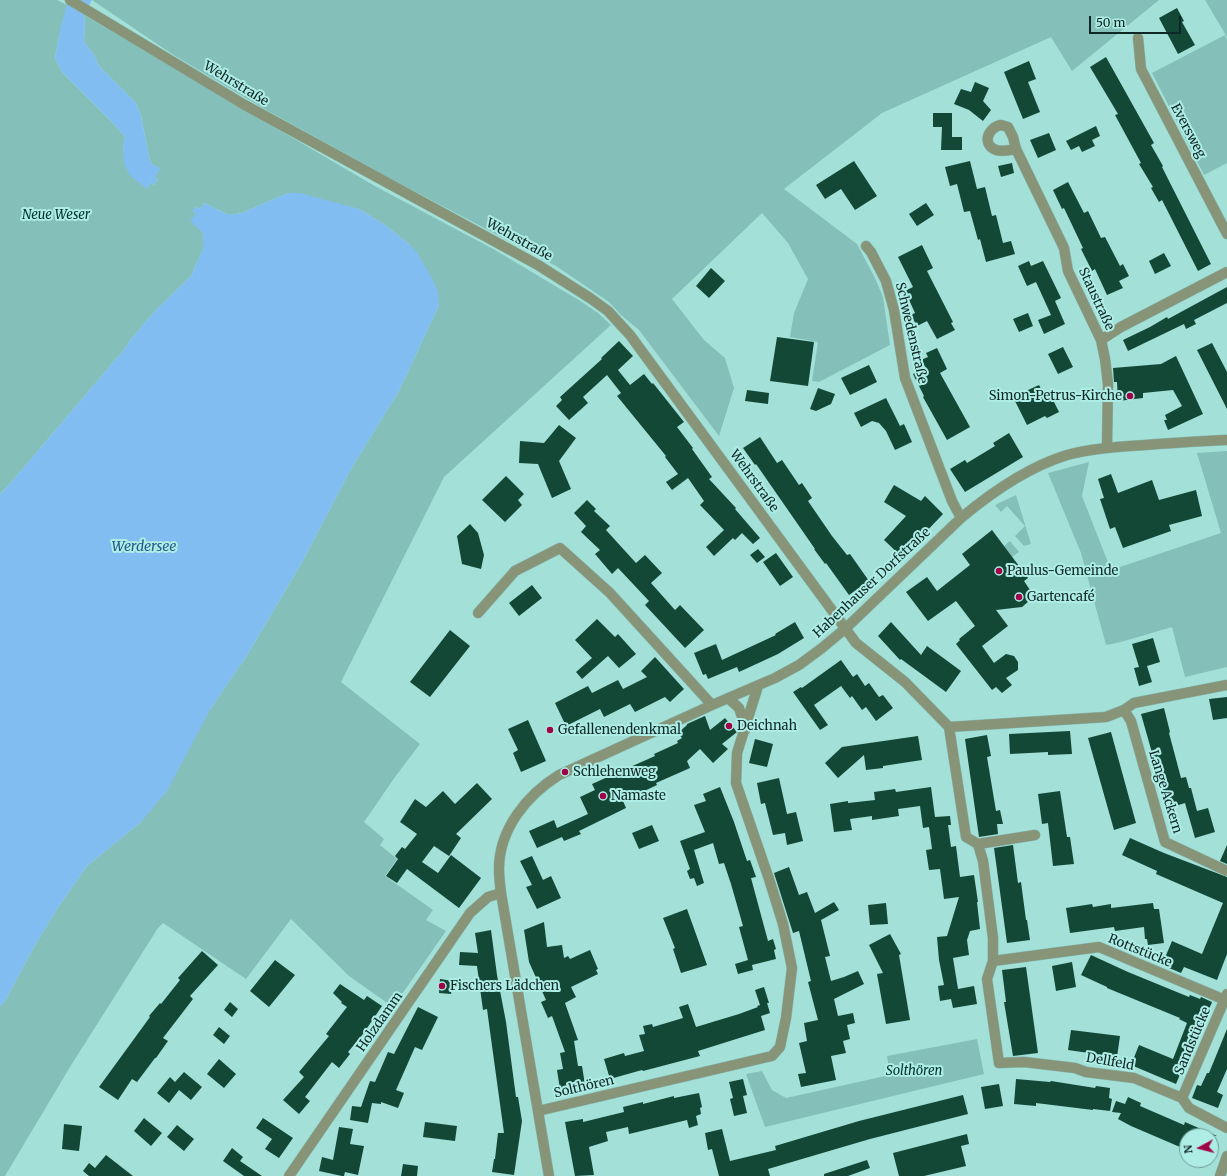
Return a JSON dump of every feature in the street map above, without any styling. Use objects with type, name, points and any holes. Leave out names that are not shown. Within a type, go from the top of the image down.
[{"type":"street","name":"Wehrstraße","points":[[70,0],[243,104],[538,265],[590,298],[608,312],[630,335],[856,643],[905,682],[949,727]]},
{"type":"street","name":"Eversweg","points":[[1138,38],[1141,69],[1227,234]]},
{"type":"street","name":"Staustraße","points":[[1016,149],[1064,248],[1068,271],[1101,340],[1108,384],[1107,447]]},
{"type":"street","name":"Schwedenstraße","points":[[866,246],[871,252],[886,281],[894,310],[905,378],[952,501],[961,518]]},
{"type":"street","points":[[1101,340],[1122,327],[1227,272]]},
{"type":"street","name":"Habenhauser Dorfstraße","points":[[549,1176],[501,894],[499,869],[501,849],[512,823],[521,809],[537,790],[559,775],[712,705],[758,686],[799,664],[822,648],[846,628],[976,505],[994,492],[1031,470],[1067,455],[1087,450],[1107,447],[1227,440]]},
{"type":"street","points":[[478,613],[515,571],[560,548],[610,594],[712,705]]},
{"type":"street","points":[[1035,835],[978,844],[966,837],[949,727],[1106,717],[1124,710],[1134,703],[1227,685]]},
{"type":"street","name":"Solthören","points":[[538,1111],[772,1056],[780,1047],[786,1018],[792,968],[783,924],[736,783],[737,753],[746,729],[758,686]]},
{"type":"street","points":[[728,698],[739,708],[746,729]]},
{"type":"street","name":"Lange Ackern","points":[[1124,710],[1131,722],[1165,842],[1227,871]]},
{"type":"street","points":[[978,844],[984,869],[993,938],[993,961]]},
{"type":"street","name":"Holzdamm","points":[[289,1176],[470,913],[488,898],[501,894]]},
{"type":"street","name":"Rottstücke","points":[[993,961],[1099,947],[1226,997]]},
{"type":"street","name":"Dellfeld","points":[[993,961],[986,979],[1000,1063],[1024,1062],[1075,1068],[1086,1072],[1134,1078],[1182,1098],[1189,1108],[1227,1128]]},
{"type":"street","name":"Sandstücke","points":[[1182,1098],[1226,997]]},
{"type":"street","points":[[1220,1176],[1227,1156]]},
{"type":"green space","name":"Neue Weser","points":[[0,0],[57,0],[67,5],[55,58],[62,72],[125,137],[123,151],[147,188],[151,183],[154,185],[158,179],[155,177],[157,167],[150,161],[141,116],[136,103],[99,66],[94,55],[84,42],[84,15],[373,185],[495,250],[582,302],[598,313],[611,325],[444,477],[341,682],[420,744],[364,822],[384,839],[380,845],[397,859],[385,876],[433,910],[426,920],[446,931],[393,1007],[349,976],[291,919],[246,979],[163,923],[158,928],[70,1067],[5,1176],[0,1176],[0,1006],[5,1001],[34,947],[59,906],[87,866],[141,822],[211,708],[246,657],[301,564],[351,469],[399,391],[439,305],[409,244],[385,225],[359,209],[288,193],[242,213],[229,215],[204,203],[200,209],[196,207],[193,211],[196,214],[203,233],[203,249],[191,276],[154,312],[122,352],[0,494]]},
{"type":"green space","points":[[92,0],[1159,0],[1072,71],[1051,37],[882,113],[784,189],[857,244],[883,297],[890,345],[819,382],[812,381],[818,342],[790,337],[794,313],[808,279],[788,243],[762,213],[672,299],[704,340],[725,358],[734,388],[719,436],[639,330],[621,315],[609,302],[556,266],[395,181],[266,110],[175,56]]},
{"type":"green space","points":[[1205,0],[1227,0],[1227,37]]},
{"type":"green space","points":[[1225,35],[1227,39],[1227,163],[1204,175],[1152,73]]},
{"type":"green space","points":[[1227,451],[1227,667],[1185,677],[1172,627],[1106,645],[1081,553],[1048,473],[1089,462],[1082,496],[1111,570],[1221,533],[1197,453]]},
{"type":"green space","points":[[1016,495],[1031,544],[1024,546],[1015,536],[1025,526],[1007,506],[1001,512],[995,505]]},
{"type":"green space","points":[[1010,541],[1019,552],[1012,557],[1004,546]]},
{"type":"green space","name":"Solthören","points":[[977,1039],[984,1074],[765,1127],[746,1074],[762,1071],[772,1090],[786,1098],[890,1075],[887,1056]]},
{"type":"water","points":[[69,0],[92,0],[84,15],[84,42],[94,55],[99,66],[136,103],[141,116],[150,161],[153,165],[161,168],[155,177],[158,179],[154,185],[151,183],[147,189],[132,177],[126,168],[123,152],[125,137],[62,72],[55,58],[61,25]]},
{"type":"water","name":"Werdersee","points":[[288,193],[300,193],[359,209],[385,225],[409,244],[418,254],[434,282],[438,292],[439,305],[399,391],[351,469],[301,564],[246,657],[211,708],[167,791],[141,822],[87,866],[59,906],[34,947],[5,1001],[0,1006],[0,494],[122,352],[154,312],[191,276],[203,249],[203,233],[190,221],[196,214],[192,211],[196,207],[200,209],[204,203],[229,215],[242,213]]},
{"type":"building","points":[[1177,8],[1184,21],[1182,22],[1195,45],[1178,54],[1159,18]]},
{"type":"building","points":[[1106,57],[1154,143],[1151,145],[1163,166],[1162,167],[1211,264],[1198,271],[1162,200],[1159,202],[1151,188],[1153,187],[1139,164],[1141,163],[1115,115],[1118,114],[1090,67]]},
{"type":"building","points":[[1029,61],[1036,79],[1028,82],[1040,112],[1023,119],[1004,72]]},
{"type":"building","points":[[975,82],[989,88],[983,101],[991,110],[983,121],[969,110],[954,104],[961,89],[971,92]]},
{"type":"building","points":[[933,113],[952,113],[952,137],[962,137],[962,150],[941,150],[942,127],[933,127]]},
{"type":"building","points":[[1096,126],[1100,136],[1092,140],[1095,146],[1082,152],[1079,146],[1071,150],[1066,141]]},
{"type":"building","points":[[1049,133],[1056,150],[1038,158],[1030,140]]},
{"type":"building","points":[[854,161],[877,196],[855,210],[841,189],[825,199],[816,185]]},
{"type":"building","points":[[970,161],[977,189],[985,187],[992,216],[996,215],[1003,243],[1011,241],[1015,254],[986,262],[970,211],[964,212],[957,184],[950,186],[945,167]]},
{"type":"building","points":[[1012,163],[1014,173],[1001,177],[998,166]]},
{"type":"building","points":[[1068,182],[1084,213],[1088,211],[1101,238],[1105,237],[1120,266],[1123,264],[1129,276],[1119,281],[1123,288],[1107,295],[1095,269],[1092,271],[1064,208],[1062,209],[1053,190]]},
{"type":"building","points":[[926,203],[934,215],[917,226],[909,214]]},
{"type":"building","points":[[922,245],[933,268],[927,271],[953,322],[951,323],[955,330],[937,339],[927,321],[917,326],[911,315],[915,313],[905,291],[913,287],[898,257]]},
{"type":"building","points":[[1164,253],[1171,266],[1155,274],[1149,261]]},
{"type":"building","points":[[1029,261],[1031,266],[1043,261],[1061,298],[1055,301],[1065,324],[1044,334],[1038,320],[1051,315],[1036,282],[1027,286],[1018,266]]},
{"type":"building","points":[[711,268],[725,281],[709,298],[696,286]]},
{"type":"building","points":[[1227,287],[1227,303],[1194,320],[1196,324],[1186,329],[1184,324],[1128,351],[1123,340],[1167,317],[1168,319]]},
{"type":"building","points":[[1028,313],[1033,326],[1019,332],[1013,319]]},
{"type":"building","points":[[777,337],[814,342],[808,386],[770,381]]},
{"type":"building","points":[[619,341],[633,356],[618,370],[630,385],[644,374],[684,422],[677,427],[712,477],[709,479],[736,508],[735,509],[760,538],[753,544],[742,533],[735,540],[733,538],[714,556],[706,547],[724,530],[700,505],[704,501],[688,478],[672,490],[666,482],[678,474],[665,457],[666,456],[617,396],[621,393],[607,375],[583,397],[588,403],[569,420],[556,406],[562,400],[560,397],[602,359],[601,358]]},
{"type":"building","points":[[1212,343],[1227,372],[1227,409],[1197,350]]},
{"type":"building","points":[[1063,347],[1073,367],[1058,374],[1048,354]]},
{"type":"building","points":[[937,348],[947,369],[940,373],[970,427],[947,440],[923,397],[924,396],[913,374],[926,368],[921,360],[928,357],[926,353]]},
{"type":"building","name":"Simon-Petrus-Kirche","points":[[1176,356],[1203,414],[1168,430],[1164,420],[1167,420],[1165,415],[1182,406],[1173,390],[1143,393],[1143,398],[1118,401],[1117,382],[1114,382],[1113,368],[1161,364]]},
{"type":"building","points":[[869,365],[877,382],[850,395],[841,378]]},
{"type":"building","points":[[1039,385],[1045,397],[1050,394],[1059,412],[1047,418],[1045,416],[1027,425],[1013,397]]},
{"type":"building","points":[[818,388],[835,394],[831,404],[816,411],[810,409]]},
{"type":"building","points":[[747,390],[769,393],[768,404],[745,401]]},
{"type":"building","points":[[886,398],[900,426],[904,424],[912,442],[895,450],[886,431],[879,423],[872,421],[861,427],[854,413]]},
{"type":"building","points":[[559,425],[576,438],[559,461],[571,489],[552,498],[538,464],[519,463],[520,441],[544,443]]},
{"type":"building","points":[[1009,433],[1023,457],[965,492],[950,469],[965,460],[967,463],[995,446],[993,443]]},
{"type":"building","points":[[760,437],[777,463],[782,460],[799,485],[802,483],[812,498],[808,501],[832,536],[847,555],[850,554],[869,581],[849,595],[814,549],[756,464],[755,465],[743,448]]},
{"type":"building","points":[[1111,474],[1118,493],[1152,480],[1159,500],[1196,490],[1202,516],[1169,525],[1171,531],[1123,548],[1115,527],[1110,529],[1100,499],[1104,498],[1098,479]]},
{"type":"building","points":[[506,476],[524,494],[518,500],[522,505],[505,522],[482,500]]},
{"type":"building","points":[[894,485],[921,501],[925,496],[943,514],[902,557],[884,540],[906,516],[884,502]]},
{"type":"building","points":[[587,500],[596,509],[594,511],[610,526],[606,530],[636,563],[645,555],[662,573],[651,583],[675,610],[680,605],[704,630],[685,648],[645,605],[649,601],[618,568],[612,574],[595,554],[600,550],[581,532],[586,526],[574,513]]},
{"type":"building","points":[[470,524],[478,533],[484,555],[481,569],[462,564],[457,536]]},
{"type":"building","points":[[992,530],[1028,578],[1024,581],[1032,593],[1029,601],[1022,607],[996,610],[1008,626],[982,646],[994,663],[1006,654],[1014,656],[1018,662],[1018,670],[1006,678],[1012,685],[1002,693],[996,687],[992,690],[956,644],[960,640],[959,639],[975,626],[956,601],[928,621],[906,592],[927,577],[937,591],[970,565],[962,554]]},
{"type":"building","points":[[758,549],[765,557],[757,563],[750,555]]},
{"type":"building","points":[[776,553],[793,577],[780,586],[763,562]]},
{"type":"building","points":[[532,585],[542,598],[519,616],[509,603]]},
{"type":"building","points":[[597,619],[615,637],[618,634],[636,654],[619,668],[608,656],[582,679],[576,672],[592,658],[575,640]]},
{"type":"building","points":[[795,622],[804,638],[778,654],[739,672],[737,667],[708,679],[706,674],[703,675],[694,653],[716,644],[722,660],[776,635],[775,634]]},
{"type":"building","points":[[891,622],[921,655],[927,646],[961,671],[946,692],[901,659],[900,660],[878,636]]},
{"type":"building","points":[[450,630],[470,646],[430,697],[410,682]]},
{"type":"building","points":[[1153,638],[1160,662],[1147,666],[1152,682],[1139,686],[1134,668],[1139,667],[1132,644]]},
{"type":"building","points":[[655,657],[684,689],[670,702],[665,697],[635,712],[630,704],[604,717],[600,709],[566,726],[555,703],[588,686],[592,693],[618,680],[623,689],[647,677],[641,671]]},
{"type":"building","points":[[841,660],[853,677],[857,674],[865,686],[869,683],[879,697],[883,695],[893,708],[876,721],[866,707],[862,710],[852,696],[850,698],[841,686],[814,705],[828,725],[820,730],[793,692],[801,687],[802,688]]},
{"type":"building","points":[[1227,697],[1227,718],[1213,720],[1209,699]]},
{"type":"building","points":[[1164,708],[1181,778],[1186,777],[1189,788],[1191,788],[1197,811],[1208,808],[1215,832],[1195,838],[1185,803],[1169,808],[1141,714]]},
{"type":"building","points":[[705,716],[710,730],[725,718],[737,732],[722,744],[728,749],[713,763],[700,749],[687,761],[690,768],[656,783],[657,785],[623,801],[626,808],[579,831],[581,834],[564,841],[562,837],[537,848],[529,831],[554,820],[557,828],[588,814],[580,797],[595,790],[592,784],[655,756],[654,754],[678,743],[677,741],[682,738],[678,733],[687,724]]},
{"type":"building","points":[[528,720],[546,761],[521,772],[513,753],[518,750],[508,729]]},
{"type":"building","points":[[1070,731],[1072,754],[1048,755],[1048,752],[1010,754],[1009,734]]},
{"type":"building","points":[[1111,732],[1136,823],[1114,830],[1088,738]]},
{"type":"building","points":[[987,735],[991,756],[987,757],[996,811],[1000,810],[1003,824],[997,824],[998,834],[979,837],[965,739]]},
{"type":"building","points":[[918,736],[922,760],[866,770],[864,755],[838,778],[825,763],[842,747]]},
{"type":"building","points":[[755,739],[773,744],[767,767],[749,763]]},
{"type":"building","points":[[779,778],[787,814],[796,812],[803,841],[787,845],[785,833],[773,835],[765,803],[761,804],[757,783]]},
{"type":"building","points":[[477,783],[492,799],[456,834],[461,838],[449,856],[434,846],[422,862],[438,873],[451,855],[481,878],[459,908],[407,869],[397,883],[386,876],[398,859],[395,856],[402,847],[405,849],[417,834],[400,822],[415,799],[426,807],[443,791],[455,804]]},
{"type":"building","points":[[720,787],[747,861],[750,860],[756,877],[751,878],[768,941],[773,939],[776,949],[774,950],[776,959],[752,965],[753,970],[738,974],[735,964],[748,960],[739,927],[743,926],[724,863],[719,864],[713,843],[694,850],[704,883],[697,886],[694,878],[690,879],[687,871],[690,869],[680,841],[705,832],[694,805],[706,801],[703,794]]},
{"type":"building","points":[[931,787],[935,817],[950,816],[951,825],[948,825],[951,847],[956,846],[960,877],[974,875],[978,902],[980,929],[970,931],[967,940],[969,955],[953,958],[958,989],[974,986],[977,1004],[953,1008],[951,999],[940,1001],[938,986],[944,985],[939,960],[937,937],[947,936],[959,897],[944,899],[940,869],[929,870],[926,850],[932,849],[929,827],[923,828],[920,806],[898,809],[899,816],[872,820],[872,816],[850,819],[852,830],[834,832],[830,804],[848,801],[848,803],[875,800],[874,792],[895,789],[896,792]]},
{"type":"building","points":[[1060,791],[1067,837],[1070,837],[1074,864],[1053,866],[1048,823],[1042,824],[1038,794]]},
{"type":"building","points":[[652,825],[659,841],[639,849],[632,833]]},
{"type":"building","points":[[1130,838],[1164,853],[1227,877],[1227,954],[1217,980],[1184,967],[1181,973],[1162,965],[1172,941],[1202,954],[1223,903],[1156,874],[1157,871],[1122,855]]},
{"type":"building","points":[[1013,845],[1018,883],[1021,882],[1030,940],[1007,943],[994,848]]},
{"type":"building","points":[[1227,845],[1227,864],[1220,861]]},
{"type":"building","points":[[532,856],[543,880],[551,876],[561,898],[537,909],[526,887],[532,885],[520,861]]},
{"type":"building","points":[[789,867],[799,895],[807,892],[815,913],[834,902],[839,910],[821,920],[830,956],[825,957],[831,981],[858,971],[864,984],[834,999],[838,1016],[853,1013],[855,1023],[847,1025],[850,1039],[843,1041],[846,1053],[831,1056],[836,1080],[801,1087],[798,1074],[806,1073],[799,1043],[807,1041],[804,1023],[818,1020],[808,982],[811,981],[799,931],[793,933],[774,873]]},
{"type":"building","points":[[886,903],[888,924],[870,925],[868,905]]},
{"type":"building","points":[[1153,903],[1154,909],[1159,909],[1164,943],[1148,945],[1147,939],[1145,939],[1144,927],[1115,931],[1114,927],[1070,933],[1066,908],[1092,904],[1093,907],[1111,904],[1111,908]]},
{"type":"building","points":[[687,909],[707,965],[681,973],[673,949],[675,948],[663,918]]},
{"type":"building","points":[[544,922],[547,947],[562,945],[564,958],[568,956],[570,959],[590,950],[598,969],[596,970],[598,974],[571,987],[576,997],[565,1003],[578,1040],[574,1041],[578,1066],[582,1066],[585,1085],[560,1089],[557,1070],[563,1069],[560,1053],[565,1052],[552,1016],[548,1018],[541,1002],[546,1000],[529,962],[524,930]]},
{"type":"building","points":[[491,930],[497,975],[506,1022],[516,1097],[518,1097],[522,1121],[514,1175],[492,1172],[498,1133],[504,1133],[487,1009],[483,1010],[477,966],[459,965],[460,952],[478,953],[475,933]]},
{"type":"building","points":[[890,934],[901,954],[899,955],[910,1020],[886,1024],[877,974],[883,973],[869,945]]},
{"type":"building","points":[[202,951],[218,965],[190,996],[193,999],[163,1038],[168,1041],[156,1058],[137,1082],[132,1079],[118,1100],[99,1087],[150,1017],[149,1016],[160,1003],[161,1004],[180,980],[178,978]]},
{"type":"building","points":[[1091,955],[1189,997],[1190,995],[1200,999],[1201,997],[1212,1002],[1201,1029],[1199,1028],[1176,1084],[1131,1065],[1139,1045],[1173,1059],[1187,1023],[1179,1019],[1180,1018],[1107,988],[1081,975]]},
{"type":"building","points":[[275,960],[295,975],[269,1007],[250,991]]},
{"type":"building","points":[[1072,962],[1076,987],[1056,991],[1052,966]]},
{"type":"building","points":[[1026,967],[1038,1053],[1013,1056],[1004,1002],[1006,1002],[1002,970]]},
{"type":"building","points":[[440,979],[453,981],[451,994],[439,993]]},
{"type":"building","points":[[340,984],[364,1000],[367,996],[382,1006],[363,1034],[348,1052],[350,1054],[339,1068],[332,1062],[305,1097],[310,1101],[299,1114],[283,1100],[304,1077],[299,1072],[329,1036],[326,1034],[347,1007],[341,1003],[342,1002],[333,993]]},
{"type":"building","points":[[764,987],[769,1003],[767,1003],[770,1013],[761,1016],[765,1030],[698,1051],[700,1056],[610,1079],[604,1059],[624,1053],[625,1056],[644,1051],[639,1035],[645,1034],[643,1026],[652,1024],[653,1027],[683,1018],[679,1007],[688,1004],[696,1027],[739,1014],[760,1005],[755,990]]},
{"type":"building","points":[[230,1002],[238,1009],[232,1017],[224,1010]]},
{"type":"building","points":[[418,1007],[438,1017],[422,1050],[415,1047],[396,1090],[404,1093],[398,1108],[381,1102],[381,1104],[372,1103],[368,1123],[350,1120],[352,1106],[361,1107],[370,1081],[375,1082],[388,1052],[394,1054]]},
{"type":"building","points":[[219,1027],[230,1036],[224,1044],[213,1035]]},
{"type":"building","points":[[1227,1029],[1227,1069],[1217,1092],[1223,1095],[1218,1108],[1192,1098],[1197,1085],[1201,1086],[1207,1073],[1209,1073]]},
{"type":"building","points":[[1071,1030],[1120,1036],[1117,1057],[1068,1050]]},
{"type":"building","points":[[219,1059],[236,1074],[224,1088],[207,1074]]},
{"type":"building","points":[[184,1072],[202,1087],[191,1100],[179,1090],[169,1103],[157,1093],[170,1077],[175,1082]]},
{"type":"building","points":[[743,1079],[747,1095],[743,1096],[747,1113],[734,1116],[730,1099],[733,1098],[729,1082]]},
{"type":"building","points":[[1016,1079],[1051,1081],[1095,1088],[1096,1086],[1110,1088],[1109,1098],[1112,1099],[1110,1111],[1036,1103],[1036,1106],[1014,1104]]},
{"type":"building","points":[[999,1084],[1003,1106],[985,1109],[981,1087]]},
{"type":"building","points":[[699,1093],[702,1107],[700,1108],[701,1114],[696,1116],[698,1125],[689,1128],[687,1120],[629,1134],[628,1127],[606,1132],[608,1141],[589,1147],[594,1175],[575,1176],[565,1122],[583,1119],[583,1122],[624,1112],[623,1107],[643,1102],[643,1104],[674,1096],[674,1098]]},
{"type":"building","points":[[963,1095],[968,1114],[870,1139],[768,1169],[770,1176],[719,1176],[712,1149],[708,1150],[705,1133],[722,1129],[730,1161],[776,1150],[775,1146],[859,1121]]},
{"type":"building","points":[[1128,1097],[1141,1103],[1140,1106],[1184,1125],[1185,1122],[1199,1128],[1179,1128],[1179,1147],[1118,1119],[1121,1113],[1112,1112],[1116,1101],[1125,1104]]},
{"type":"building","points":[[144,1118],[162,1133],[151,1146],[134,1131]]},
{"type":"building","points":[[263,1118],[293,1138],[279,1158],[265,1149],[272,1139],[256,1128]]},
{"type":"building","points":[[425,1122],[457,1126],[455,1141],[423,1137]]},
{"type":"building","points":[[64,1124],[82,1126],[79,1151],[62,1149]]},
{"type":"building","points":[[177,1125],[194,1139],[184,1151],[167,1137]]},
{"type":"building","points":[[339,1127],[353,1129],[350,1144],[364,1146],[358,1175],[345,1172],[344,1176],[342,1176],[319,1171],[322,1157],[333,1160]]},
{"type":"building","points":[[967,1134],[969,1144],[961,1146],[966,1166],[924,1176],[899,1176],[893,1153]]},
{"type":"building","points":[[232,1148],[243,1157],[240,1161],[262,1176],[244,1176],[223,1161]]},
{"type":"building","points":[[106,1155],[133,1176],[89,1176],[83,1171],[89,1163],[95,1168]]},
{"type":"building","points":[[867,1160],[870,1168],[848,1176],[824,1176],[824,1174]]},
{"type":"building","points":[[403,1164],[418,1166],[417,1176],[401,1176]]},
{"type":"place","name":"Simon-Petrus-Kirche","points":[[1130,396]]},
{"type":"place","name":"Paulus-Gemeinde","points":[[999,571]]},
{"type":"place","name":"Gartencafé","points":[[1019,597]]},
{"type":"place","name":"Deichnah","points":[[729,726]]},
{"type":"place","name":"Gefallenendenkmal","points":[[550,730]]},
{"type":"place","name":"Schlehenweg","points":[[565,772]]},
{"type":"place","name":"Namaste","points":[[603,796]]},
{"type":"place","name":"Fischers Lädchen","points":[[442,986]]}]
